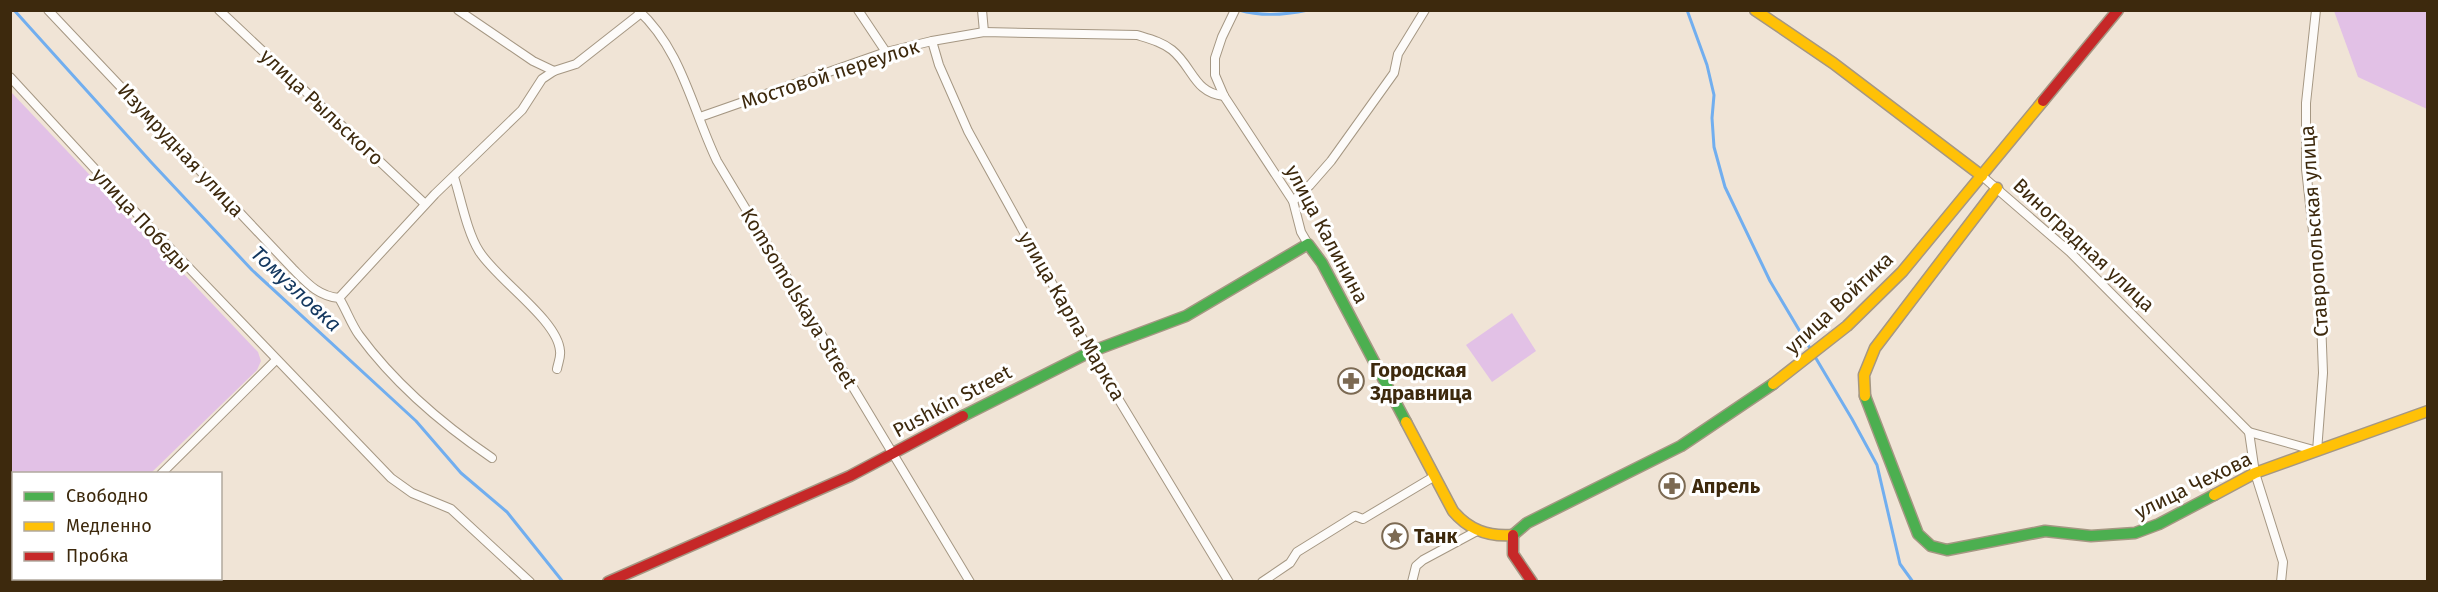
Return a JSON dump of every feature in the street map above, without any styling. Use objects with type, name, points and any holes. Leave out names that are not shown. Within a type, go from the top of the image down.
[{"type":"main road","name":"Виноградная улица","points":[[1755,10],[1833,63],[1982,176]]},
{"type":"main road","name":"улица Войтика","points":[[1512,535],[1527,523],[1681,446],[1757,397],[1847,326],[1902,272],[2118,10]]},
{"type":"main road","name":"улица Чехова","points":[[1997,188],[1875,348],[1865,366],[1862,380],[1864,393],[1918,534],[1931,546],[1947,549],[2045,531],[2091,536],[2135,533],[2159,524],[2255,473],[2427,411]]},
{"type":"main road","name":"Pushkin Street","points":[[608,582],[850,476],[988,401],[1090,352],[1155,330],[1186,316],[1308,244]]},
{"type":"main road","name":"улица Калинина","points":[[1308,244],[1322,263],[1453,511],[1463,524],[1477,531],[1497,537],[1512,535]]},
{"type":"main road","points":[[1512,535],[1509,545],[1512,556],[1532,582]]},
{"type":"street","name":"Изумрудная улица","points":[[48,10],[292,269],[314,290],[326,296],[339,298]]},
{"type":"street","name":"улица Рыльского","points":[[219,10],[425,204]]},
{"type":"street","points":[[458,10],[532,61],[554,71]]},
{"type":"street","points":[[858,10],[886,52]]},
{"type":"street","points":[[982,10],[984,32]]},
{"type":"street","name":"улица Калинина","points":[[1235,10],[1215,58],[1215,75],[1224,96],[1293,201],[1308,244]]},
{"type":"street","points":[[1293,201],[1330,161],[1394,73],[1398,54],[1425,10]]},
{"type":"street","name":"Ставропольская улица","points":[[2316,10],[2306,103],[2306,169],[2320,293],[2323,373],[2318,451]]},
{"type":"street","points":[[492,458],[450,430],[398,380],[358,333],[339,298],[425,204],[522,110],[542,79],[554,71],[576,64],[640,12]]},
{"type":"street","name":"Komsomolskaya Street","points":[[640,12],[663,38],[686,81],[717,161],[970,582]]},
{"type":"street","name":"Мостовой переулок","points":[[700,117],[886,52],[984,32],[1137,35],[1157,40],[1172,50],[1203,90],[1212,95],[1224,96]]},
{"type":"street","name":"улица Карла Маркса","points":[[932,41],[939,64],[968,131],[1090,352],[1229,582]]},
{"type":"street","name":"улица Победы","points":[[10,77],[118,194],[391,478],[412,493],[451,509],[530,582]]},
{"type":"street","name":"Виноградная улица","points":[[1982,176],[2070,252],[2249,432]]},
{"type":"street","points":[[454,177],[478,250],[489,265],[544,321],[558,341],[560,352],[557,369]]},
{"type":"street","points":[[163,472],[276,360]]},
{"type":"street","points":[[2288,582],[2255,473],[2249,432],[2318,451]]},
{"type":"street","points":[[1262,582],[1290,563],[1297,552],[1355,516],[1363,519],[1435,476]]},
{"type":"street","points":[[1412,582],[1416,566],[1423,560],[1477,531]]},
{"type":"street","points":[[2282,582],[2283,562]]},
{"type":"shaded area","points":[[2334,11],[2427,11],[2427,109],[2358,77]]},
{"type":"shaded area","points":[[11,92],[258,352],[261,361],[257,370],[152,472],[12,472],[12,573],[10,573]]},
{"type":"shaded area","points":[[1512,313],[1536,351],[1492,382],[1466,345]]},
{"type":"waterway","name":"Томузловка","points":[[14,10],[252,270],[416,421],[461,473],[507,512],[563,582]]},
{"type":"waterway","points":[[1239,10],[1256,14],[1308,10]]},
{"type":"waterway","points":[[1687,10],[1707,65],[1714,95],[1712,118],[1714,147],[1725,187],[1770,281],[1877,465],[1900,564],[1913,582]]},
{"type":"traffic: fast","points":[[963,416],[1090,352],[1186,316],[1308,244],[1322,263],[1406,422]]},
{"type":"traffic: fast","points":[[1513,535],[1527,523],[1681,446],[1773,384]]},
{"type":"traffic: fast","points":[[1865,396],[1918,534],[1931,546],[1947,550],[2045,531],[2091,536],[2135,533],[2159,524],[2214,495]]},
{"type":"traffic: slow","points":[[1755,10],[1833,63],[1982,176]]},
{"type":"traffic: slow","points":[[1773,384],[1847,326],[1902,272],[2043,101]]},
{"type":"traffic: slow","points":[[1865,396],[1864,375],[1875,348],[1997,188]]},
{"type":"traffic: slow","points":[[2214,495],[2255,473],[2428,411]]},
{"type":"traffic: slow","points":[[1406,422],[1453,511],[1459,518],[1480,531],[1495,535],[1513,535]]},
{"type":"traffic: jam","points":[[2043,101],[2118,10]]},
{"type":"traffic: jam","points":[[608,582],[850,476],[963,416]]},
{"type":"traffic: jam","points":[[1513,535],[1513,554],[1532,582]]},
{"type":"place","name":"Городская Здравница","points":[[1351,381]]},
{"type":"place","name":"Апрель","points":[[1672,486]]},
{"type":"place","name":"Танк","points":[[1395,536]]}]
